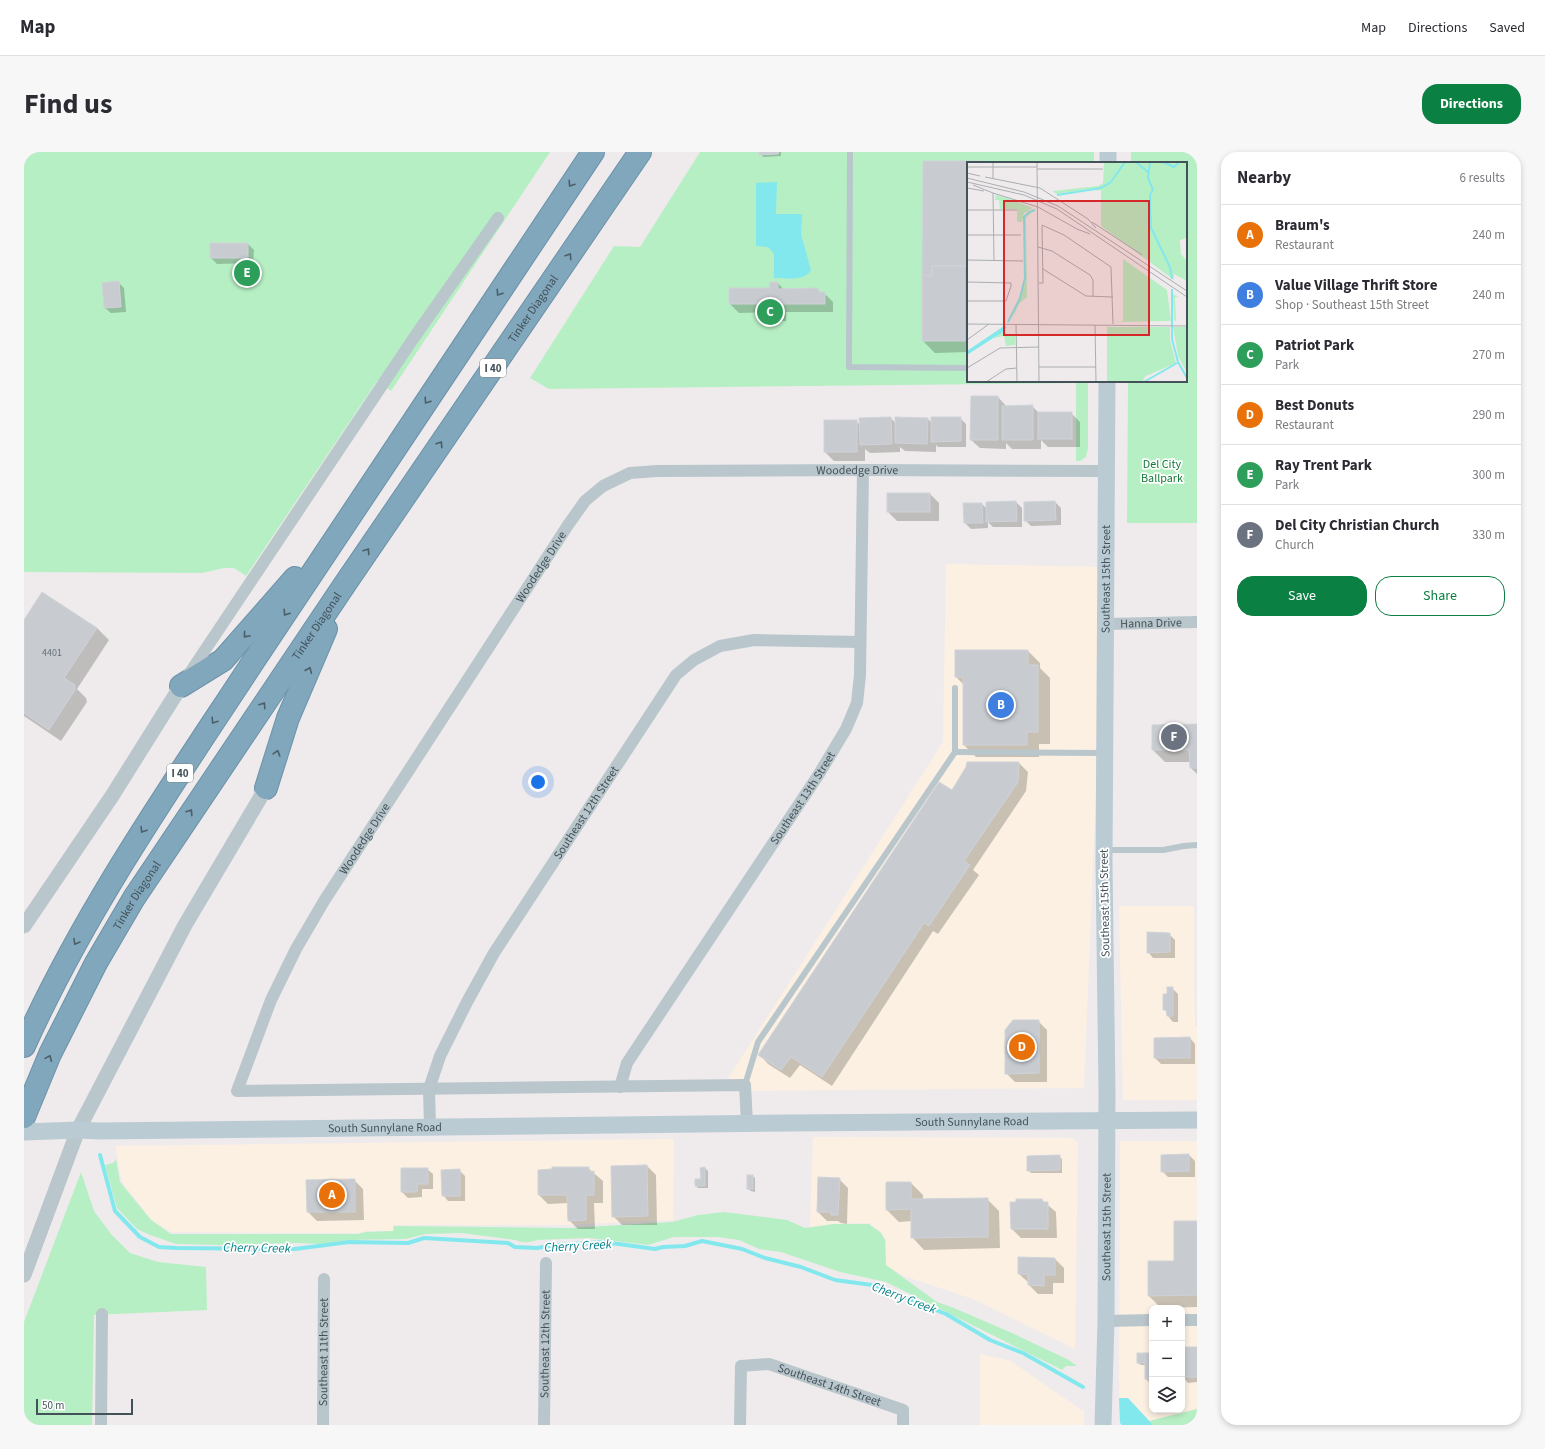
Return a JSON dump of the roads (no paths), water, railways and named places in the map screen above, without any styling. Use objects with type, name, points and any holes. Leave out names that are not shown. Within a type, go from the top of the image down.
[{"type":"highway","name":"I 40","points":[[24,1046],[70,954],[128,854],[354,510],[593,152]]},
{"type":"highway","name":"Tinker Diagonal","points":[[24,1117],[50,1054],[96,963],[134,898],[345,584],[640,152]]},
{"type":"highway","points":[[181,686],[228,656],[354,510]]},
{"type":"highway","points":[[266,788],[288,718],[345,584]]},
{"type":"main road","name":"Southeast 15th Street","points":[[1103,1425],[1106,1321],[1107,1121],[1104,850],[1105,471],[1107,382]]},
{"type":"main road","name":"South Sunnylane Road","points":[[24,1132],[78,1130],[99,1131],[747,1123],[1197,1120]]},
{"type":"street","points":[[24,926],[105,806],[181,686],[413,339],[498,218]]},
{"type":"street","name":"Southeast 13th Street","points":[[620,1087],[627,1063],[819,774],[846,729],[857,703],[860,675],[863,470]]},
{"type":"street","name":"Woodedge Drive","points":[[429,1089],[237,1091],[272,1000],[296,949],[324,901],[585,501],[603,486],[630,473],[657,471],[1105,471]]},
{"type":"street","name":"Hanna Drive","points":[[1105,624],[1197,622]]},
{"type":"street","name":"Southeast 12th Street","points":[[430,1127],[429,1089],[440,1056],[466,1002],[494,953],[676,675],[694,660],[720,646],[754,640],[860,642]]},
{"type":"street","points":[[24,1275],[78,1130],[185,925],[266,788]]},
{"type":"street","points":[[429,1089],[745,1085],[747,1123]]},
{"type":"street","name":"Southeast 12th Street","points":[[544,1425],[546,1263]]},
{"type":"street","name":"Southeast 11th Street","points":[[323,1425],[324,1279]]},
{"type":"street","points":[[101,1425],[102,1314]]},
{"type":"street","points":[[1106,1321],[1149,1320]]},
{"type":"street","points":[[1185,1320],[1197,1320]]},
{"type":"street","name":"Southeast 14th Street","points":[[740,1425],[741,1366],[769,1364],[903,1410],[903,1425]]},
{"type":"lane","points":[[850,152],[849,367],[967,368]]},
{"type":"lane","points":[[745,1085],[758,1042],[955,752],[955,688]]},
{"type":"lane","points":[[955,752],[1104,753]]},
{"type":"lane","points":[[1104,850],[1163,850],[1184,846],[1197,846]]},
{"type":"water","points":[[777,182],[776,214],[802,214],[801,234],[811,270],[808,274],[799,278],[774,278],[774,254],[768,247],[756,246],[756,183]]},
{"type":"water","points":[[1119,1398],[1128,1398],[1153,1425],[1122,1425],[1120,1423]]},
{"type":"waterway","name":"Cherry Creek","points":[[100,1155],[115,1211],[140,1237],[159,1247],[295,1249],[349,1242],[408,1243],[424,1238],[508,1243],[515,1247],[537,1248],[557,1245],[604,1242],[655,1249],[685,1246],[702,1241],[742,1249],[765,1258],[801,1267],[835,1280],[872,1285],[946,1314],[990,1340],[1023,1353],[1083,1387]]},
{"type":"place","name":"Ray Trent Park","points":[[247,273]]},
{"type":"place","name":"Patriot Park","points":[[770,312]]},
{"type":"place","name":"Value Village Thrift Store","points":[[1001,705]]},
{"type":"place","name":"Del City Christian Church","points":[[1174,737]]},
{"type":"place","name":"Best Donuts","points":[[1022,1047]]},
{"type":"place","name":"Braum's","points":[[332,1195]]},
{"type":"park label","name":"Del City Ballpark","points":[[1162,471]]}]
